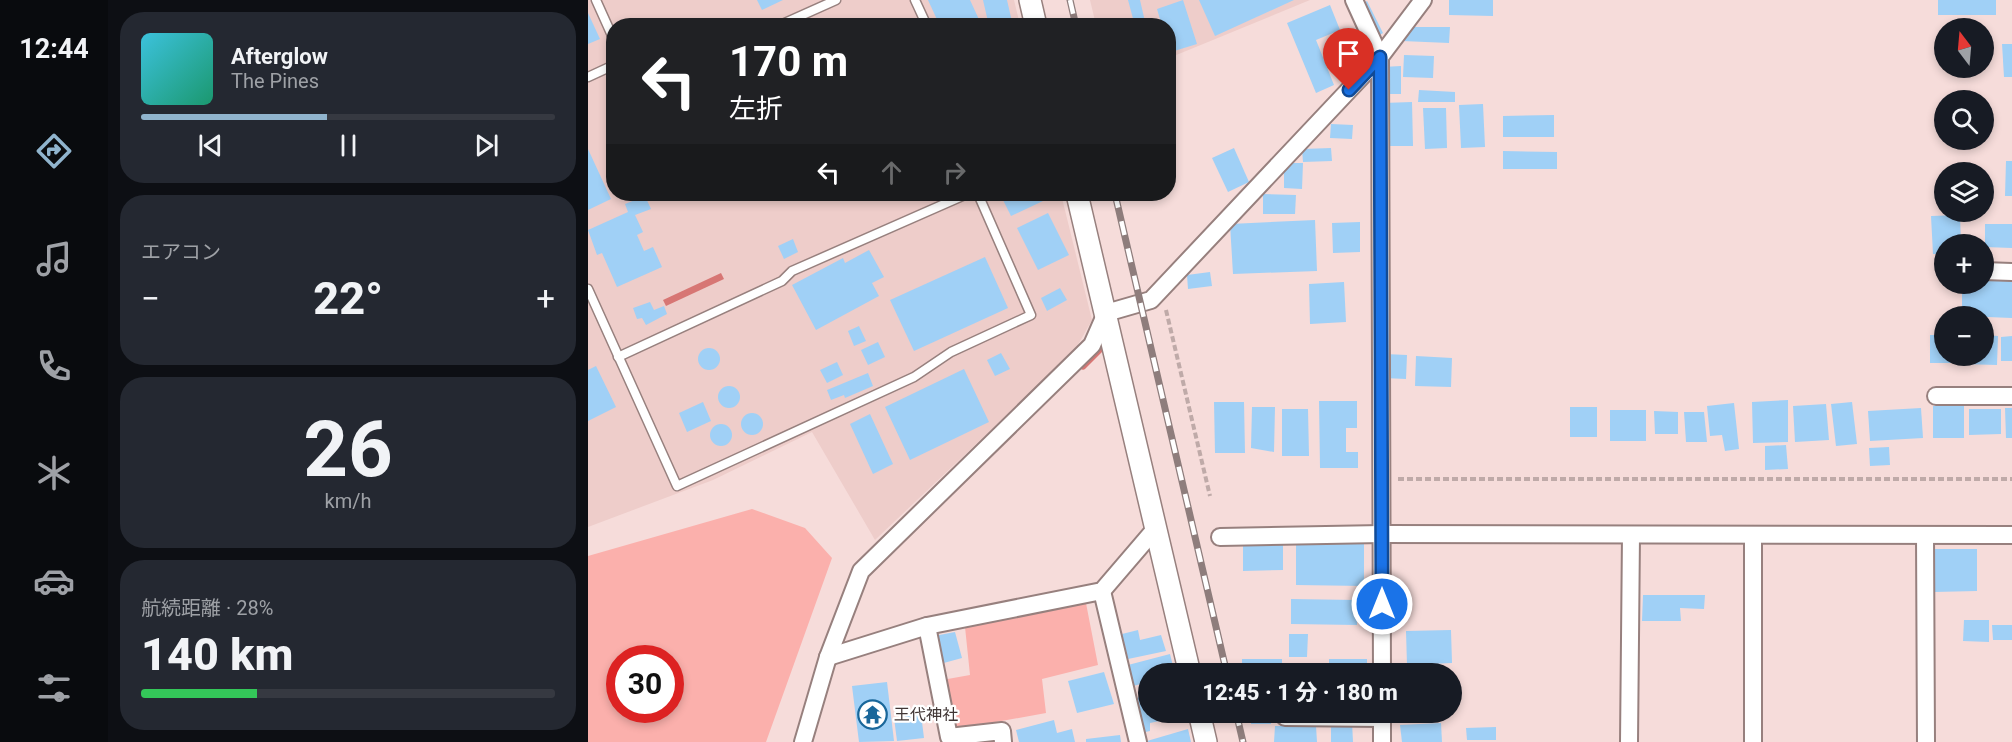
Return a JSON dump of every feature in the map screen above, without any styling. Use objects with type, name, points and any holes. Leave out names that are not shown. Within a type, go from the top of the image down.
[{"type":"street","points":[[1030,0],[1034,18]]},
{"type":"street","points":[[1354,0],[1380,57],[1382,663]]},
{"type":"street","points":[[1106,313],[1151,300],[1380,57],[1423,0]]},
{"type":"street","points":[[1079,201],[1187,663]]},
{"type":"street","points":[[1994,271],[2012,272]]},
{"type":"street","points":[[802,742],[828,657],[861,572],[1092,345],[1106,313]]},
{"type":"street","points":[[1936,396],[2012,396]]},
{"type":"street","points":[[828,657],[927,626],[1102,591],[1156,528]]},
{"type":"street","points":[[1220,537],[1382,534],[2012,535]]},
{"type":"street","points":[[1629,742],[1631,535]]},
{"type":"street","points":[[1753,535],[1753,742]]},
{"type":"street","points":[[1925,535],[1926,742]]},
{"type":"street","points":[[1102,591],[1138,742]]},
{"type":"street","points":[[927,626],[949,737],[1002,731],[1003,742]]},
{"type":"street","points":[[1202,723],[1206,742]]},
{"type":"street","points":[[1382,723],[1382,742]]},
{"type":"lane","points":[[596,0],[606,22]]},
{"type":"lane","points":[[796,18],[836,0]]},
{"type":"lane","points":[[915,0],[923,18]]},
{"type":"lane","points":[[588,77],[606,69]]},
{"type":"lane","points":[[618,357],[782,281],[792,271],[951,201]]},
{"type":"lane","points":[[588,289],[677,486],[914,377],[951,352],[1031,315],[981,201]]},
{"type":"path","points":[[1161,290],[1210,496]]},
{"type":"path","points":[[1383,479],[2012,479]]},
{"type":"shaded area","points":[[588,0],[1014,0],[1018,18],[606,18],[606,201],[1063,201],[1092,320],[1075,350],[875,540],[812,432],[713,480],[588,527]]},
{"type":"shaded area","points":[[1090,0],[1310,0],[1176,55],[1176,18],[1094,18]]},
{"type":"shaded area","points":[[721,273],[724,279],[666,306],[663,300]]},
{"type":"shaded area","points":[[752,509],[805,528],[832,558],[766,742],[588,742],[588,556]]},
{"type":"shaded area","points":[[1085,598],[1098,665],[1042,679],[1046,713],[952,730],[942,680],[970,675],[965,627]]},
{"type":"building","points":[[757,0],[783,0],[762,10]]},
{"type":"building","points":[[928,0],[970,0],[978,18],[936,18]]},
{"type":"building","points":[[983,0],[1007,0],[1011,18],[987,18]]},
{"type":"building","points":[[1128,0],[1140,0],[1144,18],[1133,18]]},
{"type":"building","points":[[1183,0],[1197,44],[1176,50],[1176,18],[1160,18],[1157,9]]},
{"type":"building","points":[[1199,0],[1294,0],[1215,36]]},
{"type":"building","points":[[1449,0],[1493,0],[1493,16],[1449,15]]},
{"type":"building","points":[[1938,0],[1996,0],[1996,15],[1938,15]]},
{"type":"building","points":[[1367,1],[1383,33],[1375,38],[1360,6]]},
{"type":"building","points":[[1330,5],[1340,30],[1316,40],[1334,85],[1316,93],[1287,23]]},
{"type":"building","points":[[588,13],[600,39],[588,44]]},
{"type":"building","points":[[1413,27],[1450,27],[1449,43],[1402,41]]},
{"type":"building","points":[[1354,33],[1364,53],[1350,59],[1341,38]]},
{"type":"building","points":[[2002,44],[2012,44],[2012,77],[2004,77]]},
{"type":"building","points":[[1404,55],[1434,56],[1433,78],[1403,77]]},
{"type":"building","points":[[1401,66],[1401,94],[1382,94],[1383,67]]},
{"type":"building","points":[[1419,90],[1455,92],[1455,102],[1418,102]]},
{"type":"building","points":[[1412,102],[1413,146],[1384,146],[1383,103]]},
{"type":"building","points":[[1483,104],[1485,147],[1461,148],[1459,105]]},
{"type":"building","points":[[1423,108],[1446,108],[1447,148],[1425,149]]},
{"type":"building","points":[[1554,115],[1554,137],[1503,137],[1503,116]]},
{"type":"building","points":[[1331,124],[1353,125],[1352,139],[1330,138]]},
{"type":"building","points":[[1234,148],[1249,182],[1228,192],[1212,158]]},
{"type":"building","points":[[1331,148],[1332,161],[1303,162],[1302,149]]},
{"type":"building","points":[[588,149],[606,188],[607,201],[588,210]]},
{"type":"building","points":[[1503,151],[1557,152],[1557,169],[1503,169]]},
{"type":"building","points":[[2006,161],[2012,161],[2012,196],[2005,196]]},
{"type":"building","points":[[1293,163],[1303,163],[1302,189],[1284,188],[1284,169]]},
{"type":"building","points":[[1263,194],[1296,195],[1295,214],[1263,214]]},
{"type":"building","points":[[632,201],[647,201],[651,209],[635,215],[643,232],[637,235],[644,251],[653,247],[662,267],[617,287],[602,253],[597,255],[588,230],[628,212],[625,204]]},
{"type":"building","points":[[1004,201],[1043,201],[1011,216]]},
{"type":"building","points":[[1048,213],[1069,255],[1038,270],[1017,228]]},
{"type":"building","points":[[1931,216],[1934,216],[1934,222],[1960,222],[1961,234],[1934,234],[1934,254],[1933,254]]},
{"type":"building","points":[[1315,220],[1317,271],[1233,274],[1230,224]]},
{"type":"building","points":[[1360,222],[1360,252],[1333,253],[1332,223]]},
{"type":"building","points":[[1985,224],[2012,224],[2012,248],[1994,247],[1994,234],[1985,234]]},
{"type":"building","points":[[793,239],[798,252],[784,259],[778,246]]},
{"type":"building","points":[[869,250],[884,277],[872,283],[879,296],[816,330],[792,285],[843,258],[845,263]]},
{"type":"building","points":[[985,257],[1008,308],[914,351],[890,300]]},
{"type":"building","points":[[1210,272],[1212,286],[1188,289],[1187,275]]},
{"type":"building","points":[[1994,278],[2012,279],[2012,318],[1994,317],[1994,306],[1962,306],[1962,294],[1994,294]]},
{"type":"building","points":[[1344,282],[1346,322],[1310,324],[1309,284]]},
{"type":"building","points":[[1060,288],[1067,300],[1047,311],[1041,298]]},
{"type":"building","points":[[650,302],[654,310],[664,306],[667,314],[646,325],[642,318],[637,319],[633,308]]},
{"type":"building","points":[[859,326],[866,341],[854,346],[848,331]]},
{"type":"building","points":[[1930,335],[1934,335],[1934,363],[1930,363]]},
{"type":"building","points":[[1994,336],[1998,336],[1997,365],[1994,365]]},
{"type":"building","points":[[2012,336],[2012,361],[2001,361],[2001,337]]},
{"type":"building","points":[[878,342],[885,357],[868,365],[861,350]]},
{"type":"building","points":[[705,348],[713,348],[720,355],[720,363],[713,370],[705,370],[698,363],[698,355]]},
{"type":"building","points":[[1001,353],[1010,369],[995,376],[987,360]]},
{"type":"building","points":[[1385,354],[1407,355],[1406,379],[1384,378]]},
{"type":"building","points":[[1416,356],[1452,358],[1451,387],[1415,386]]},
{"type":"building","points":[[837,362],[843,375],[827,383],[820,370]]},
{"type":"building","points":[[596,366],[616,407],[588,421],[588,370]]},
{"type":"building","points":[[964,369],[989,422],[910,460],[885,407]]},
{"type":"building","points":[[868,373],[873,386],[845,398],[844,395],[831,400],[827,390]]},
{"type":"building","points":[[725,386],[733,386],[740,393],[740,401],[733,408],[725,408],[718,401],[718,393]]},
{"type":"building","points":[[1788,400],[1788,442],[1753,443],[1752,402]]},
{"type":"building","points":[[1319,401],[1357,401],[1357,428],[1346,428],[1346,452],[1358,452],[1358,468],[1320,468]]},
{"type":"building","points":[[703,402],[711,421],[687,432],[679,413]]},
{"type":"building","points":[[1214,402],[1244,402],[1245,453],[1215,453]]},
{"type":"building","points":[[1852,402],[1857,444],[1836,446],[1831,404]]},
{"type":"building","points":[[1734,403],[1739,449],[1725,451],[1722,435],[1710,436],[1707,406]]},
{"type":"building","points":[[1826,404],[1829,440],[1795,442],[1793,406]]},
{"type":"building","points":[[1933,406],[1964,406],[1964,438],[1933,438]]},
{"type":"building","points":[[1252,407],[1275,407],[1274,452],[1251,448]]},
{"type":"building","points":[[1570,407],[1597,407],[1597,437],[1570,437]]},
{"type":"building","points":[[1921,408],[1923,438],[1870,441],[1868,411]]},
{"type":"building","points":[[2005,408],[2012,408],[2012,438],[2006,438]]},
{"type":"building","points":[[1282,409],[1308,409],[1309,456],[1282,456]]},
{"type":"building","points":[[1969,409],[2001,409],[2001,434],[1969,435]]},
{"type":"building","points":[[1610,410],[1646,410],[1646,441],[1610,441]]},
{"type":"building","points":[[1654,411],[1678,412],[1678,434],[1655,434]]},
{"type":"building","points":[[1684,412],[1704,412],[1707,442],[1686,442]]},
{"type":"building","points":[[748,413],[756,413],[763,420],[763,428],[756,435],[748,435],[741,428],[741,420]]},
{"type":"building","points":[[870,414],[893,464],[873,474],[850,424]]},
{"type":"building","points":[[717,424],[725,424],[732,431],[732,439],[725,446],[717,446],[710,439],[710,431]]},
{"type":"building","points":[[1786,445],[1788,469],[1765,470],[1765,446]]},
{"type":"building","points":[[1889,447],[1890,465],[1870,466],[1869,448]]},
{"type":"building","points":[[1296,541],[1364,541],[1364,586],[1296,585]]},
{"type":"building","points":[[1243,543],[1283,543],[1283,570],[1243,571]]},
{"type":"building","points":[[1934,549],[1977,549],[1977,591],[1934,592]]},
{"type":"building","points":[[1643,595],[1705,595],[1704,609],[1680,608],[1681,621],[1642,621]]},
{"type":"building","points":[[1291,599],[1357,600],[1357,625],[1291,624]]},
{"type":"building","points":[[1964,620],[1989,620],[1989,642],[1963,641]]},
{"type":"building","points":[[1992,625],[2012,625],[2012,640],[1993,640]]},
{"type":"building","points":[[1138,630],[1140,640],[1161,635],[1166,651],[1128,659],[1122,634]]},
{"type":"building","points":[[1451,630],[1452,663],[1407,663],[1406,631]]},
{"type":"building","points":[[955,632],[962,658],[940,664],[934,636]]},
{"type":"building","points":[[1289,634],[1308,634],[1307,657],[1289,657]]},
{"type":"building","points":[[1170,654],[1172,663],[1138,663],[1138,685],[1133,686],[1128,665]]},
{"type":"building","points":[[1242,659],[1282,659],[1282,663],[1242,663]]},
{"type":"building","points":[[1329,659],[1367,659],[1367,663],[1329,663]]},
{"type":"building","points":[[1104,672],[1114,704],[1077,713],[1068,681]]},
{"type":"building","name":"王代神社","points":[[887,682],[894,741],[859,742],[852,686]]},
{"type":"building","points":[[1138,698],[1138,720],[1133,699]]},
{"type":"building","points":[[921,714],[924,738],[897,741],[894,718]]},
{"type":"building","points":[[1054,720],[1057,733],[1072,729],[1075,742],[1019,742],[1016,730]]},
{"type":"building","points":[[1139,723],[1150,723],[1150,731],[1141,733]]},
{"type":"building","points":[[1331,723],[1352,723],[1353,742],[1331,742]]},
{"type":"building","points":[[1441,723],[1442,742],[1402,742],[1400,725]]},
{"type":"building","points":[[1275,726],[1316,726],[1317,742],[1274,742]]},
{"type":"building","points":[[1496,727],[1496,740],[1467,740],[1466,728]]},
{"type":"building","points":[[1188,729],[1191,742],[1147,742],[1147,741]]},
{"type":"building","points":[[1120,735],[1121,742],[1086,742],[1086,739]]},
{"type":"waterway","points":[[1083,366],[1102,347]]},
{"type":"railway","points":[[1070,0],[1074,18]]},
{"type":"railway","points":[[1117,201],[1224,663]]},
{"type":"railway","points":[[1239,723],[1243,742]]},
{"type":"place","name":"王代神社","points":[[873,714]]},
{"type":"route","points":[[1349,90],[1380,57],[1382,604]]}]
